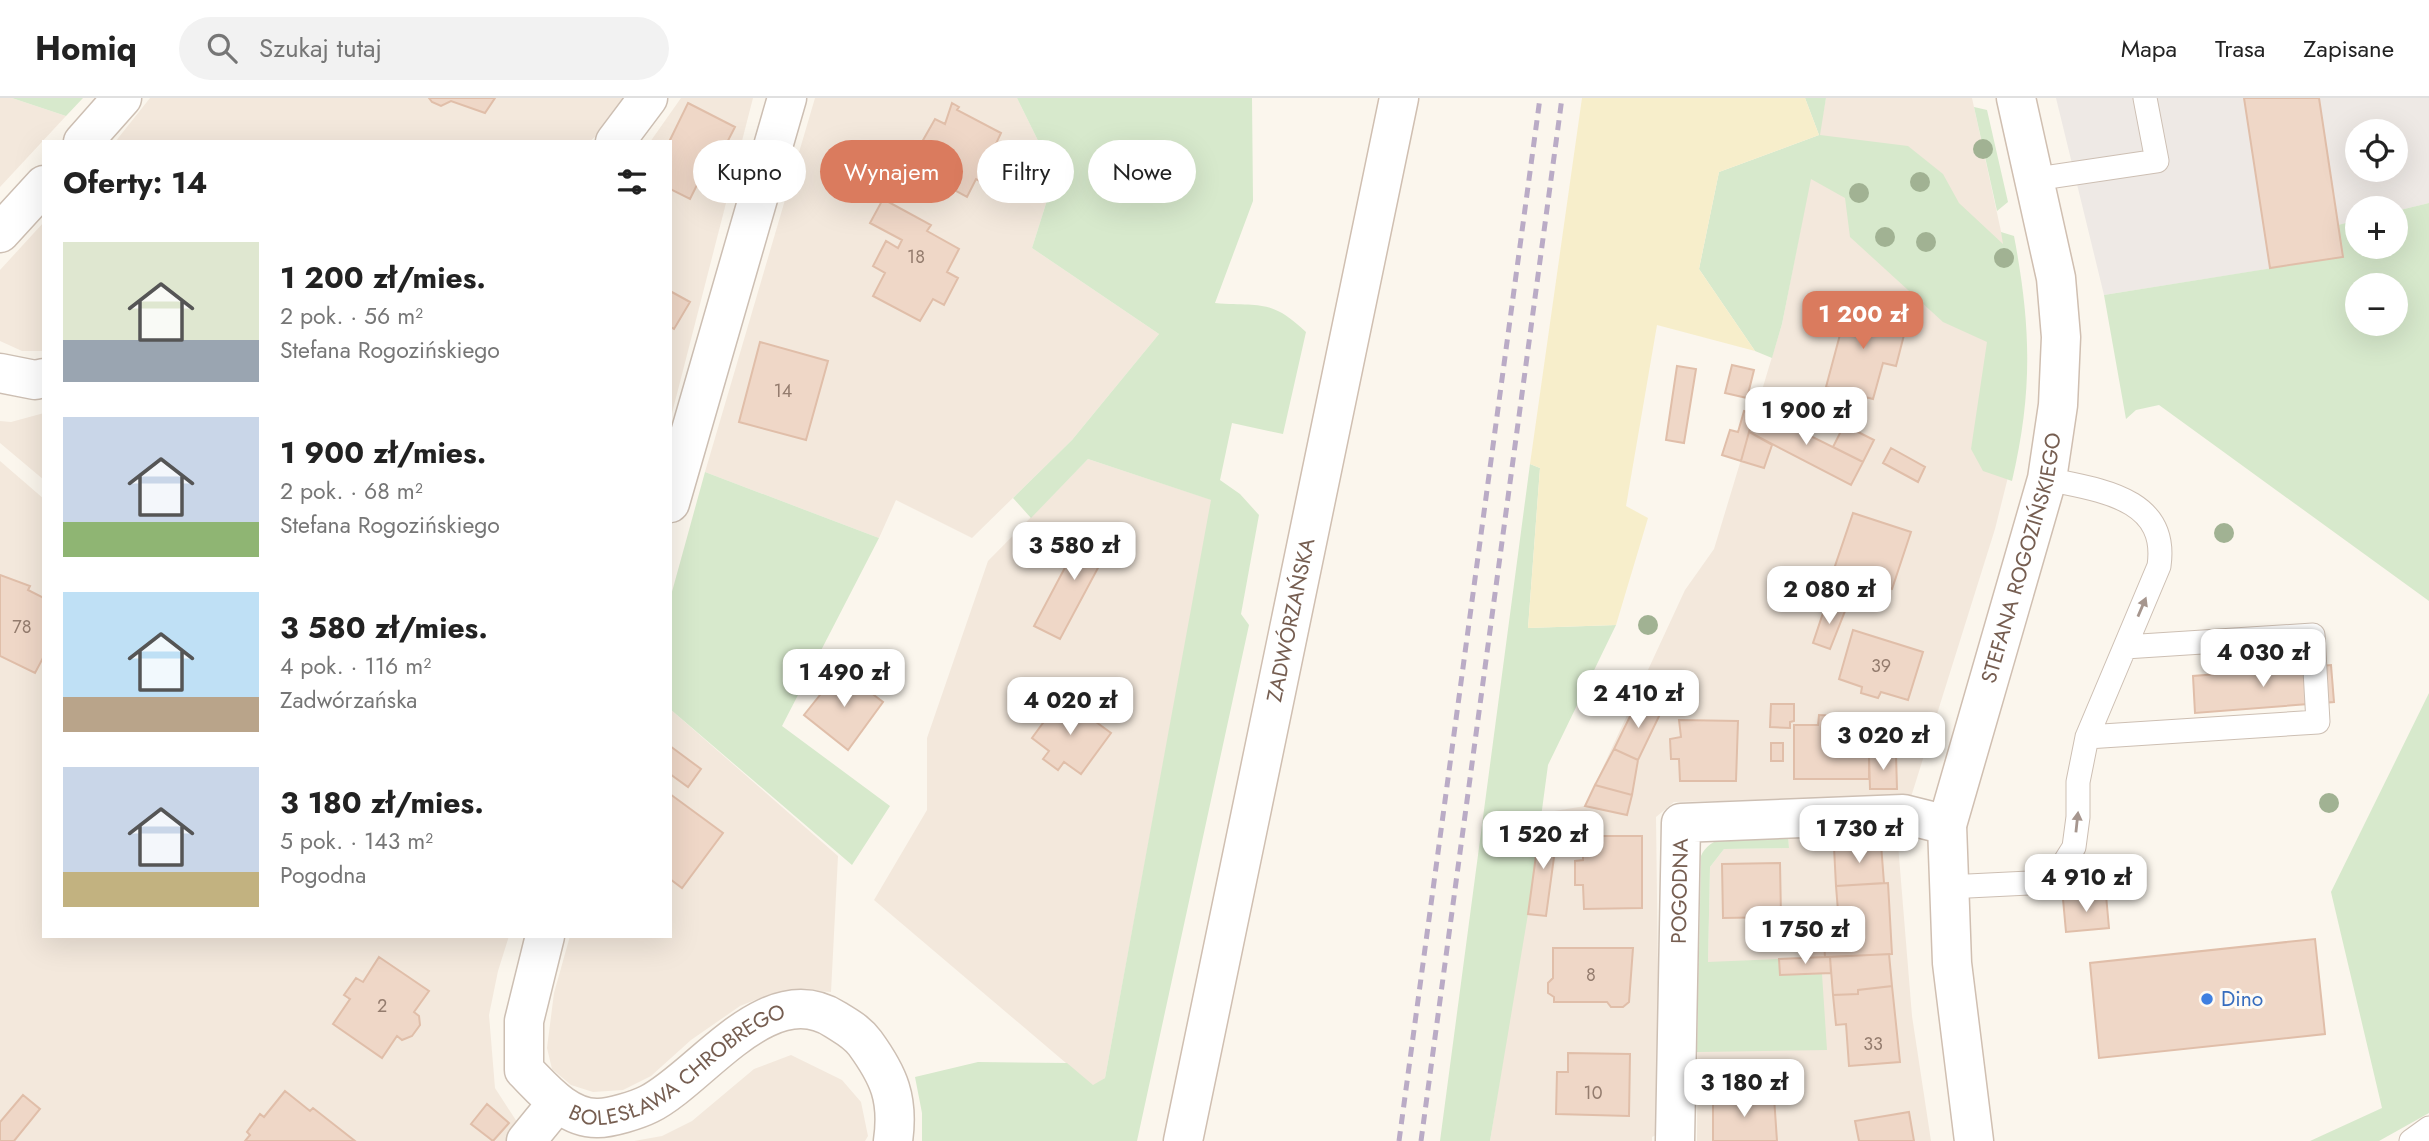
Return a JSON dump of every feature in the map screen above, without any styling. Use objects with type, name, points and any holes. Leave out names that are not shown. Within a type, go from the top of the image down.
[{"type":"street","points":[[85,140],[121,98]]},
{"type":"street","points":[[616,140],[648,98]]},
{"type":"street","points":[[672,496],[787,98]]},
{"type":"street","name":"ZADWÓRZAŃSKA","points":[[1183,1141],[1399,98]]},
{"type":"street","name":"STEFANA ROGOZIŃSKIEGO","points":[[1974,1141],[1952,963],[1947,825],[2047,479],[2058,405],[2061,337],[2056,278],[2016,98]]},
{"type":"street","points":[[0,233],[42,187]]},
{"type":"street","points":[[0,373],[35,380],[42,378]]},
{"type":"street","name":"POGODNA","points":[[1675,1141],[1681,823],[1903,814],[1947,825]]},
{"type":"street","name":"BOLESŁAWA CHROBREGO","points":[[545,938],[524,1021],[524,1070],[557,1103],[597,1118],[649,1104],[752,1023],[791,1011],[825,1013],[859,1035],[885,1070],[897,1113],[893,1141]]},
{"type":"street","points":[[526,1141],[557,1103]]},
{"type":"lane","points":[[2036,179],[2157,161],[2145,98]]},
{"type":"lane","points":[[1948,887],[2029,883],[2064,863],[2074,847],[2078,817],[2078,782],[2087,737],[2160,566],[2162,545],[2153,524],[2135,503],[2114,495],[2047,479]]},
{"type":"lane","points":[[2087,737],[2318,722],[2313,635],[2124,647]]},
{"type":"lane","points":[[2411,1141],[2429,1128]]},
{"type":"shaded area","points":[[0,98],[12,98],[66,116],[42,140],[0,187]]},
{"type":"shaded area","points":[[150,98],[625,98],[608,126],[591,140],[117,140]]},
{"type":"shaded area","points":[[681,98],[753,98],[742,140],[693,140],[693,203],[726,203],[672,413],[672,140],[651,140]]},
{"type":"shaded area","points":[[815,98],[1017,98],[1038,140],[977,140],[977,203],[1046,203],[1032,248],[1159,334],[1072,440],[972,538],[896,500],[879,538],[705,472],[784,203],[806,203],[806,140],[803,140]]},
{"type":"shaded area","points":[[1826,98],[1972,98],[2014,291],[2021,425],[1995,529],[1911,797],[1674,802],[1656,817],[1660,1133],[1652,1137],[1652,1141],[1490,1141],[1542,813],[1585,806],[1685,590],[1714,549],[1782,324]]},
{"type":"shaded area","points":[[2056,98],[2429,98],[2429,203],[2408,208],[2408,196],[2345,196],[2345,223],[2338,225],[2343,257],[2104,295]]},
{"type":"shaded area","points":[[42,224],[42,351],[22,351],[0,341],[0,270]]},
{"type":"shaded area","points":[[42,414],[42,478],[0,443],[0,421],[11,422]]},
{"type":"shaded area","points":[[1088,459],[1212,500],[1105,1078],[1093,1086],[874,900],[927,810],[927,738],[988,561]]},
{"type":"shaded area","points":[[0,461],[42,497],[42,938],[508,938],[489,1015],[495,1088],[519,1125],[506,1141],[0,1141]]},
{"type":"shaded area","points":[[672,711],[838,856],[831,992],[800,990],[768,995],[740,1006],[691,1040],[651,1076],[623,1090],[593,1092],[571,1085],[552,1069],[547,1048],[554,993],[569,938],[672,938]]},
{"type":"shaded area","points":[[1897,832],[1912,1016],[1931,1141],[1697,1141],[1698,963],[1708,962],[1710,867],[1724,849],[1789,848],[1788,834]]},
{"type":"shaded area","points":[[791,1055],[842,1080],[861,1102],[868,1136],[865,1141],[634,1141],[662,1136],[692,1121],[754,1069]]},
{"type":"green space","points":[[12,98],[83,98],[66,116]]},
{"type":"green space","points":[[1017,98],[1252,98],[1253,201],[1215,303],[1264,306],[1283,314],[1306,332],[1283,434],[1232,423],[1220,480],[1240,494],[1259,515],[1241,614],[1249,625],[1137,1141],[922,1141],[922,1113],[915,1077],[978,1062],[1067,1063],[1093,1085],[1105,1078],[1211,500],[1088,459],[1031,518],[1013,498],[1072,440],[1159,334],[1032,248],[1046,203],[1074,203],[1074,140],[1038,140]]},
{"type":"green space","points":[[1805,98],[1826,98],[1820,135],[1908,146],[1943,174],[1959,203],[2003,244],[2001,232],[2014,236],[2024,300],[2027,358],[2024,417],[2012,481],[1983,471],[1971,449],[1987,342],[1943,322],[1850,237],[1845,198],[1811,179],[1782,324],[1772,358],[1755,351],[1699,269],[1719,172],[1819,135]]},
{"type":"green space","points":[[1974,107],[1987,110],[2008,202],[1997,211]]},
{"type":"green space","points":[[2429,203],[2429,601],[2159,405],[2136,410],[2126,419],[2104,295],[2342,257],[2338,225],[2345,223],[2345,259],[2408,259],[2408,208]]},
{"type":"green space","points":[[1530,464],[1540,468],[1528,628],[1616,625],[1548,765],[1528,914],[1490,1141],[1440,1141]]},
{"type":"green space","points":[[705,472],[879,538],[782,726],[890,806],[852,865],[672,711],[672,592]]},
{"type":"green space","points":[[2429,693],[2429,1113],[2379,1141],[2310,1141],[2382,1108],[2331,892]]},
{"type":"green space","points":[[1788,834],[1789,848],[1724,849],[1710,867],[1708,962],[1779,959],[1780,975],[1822,974],[1827,1050],[1697,1052],[1701,856],[1707,847],[1727,837]]},
{"type":"sand","points":[[1582,98],[1805,98],[1819,135],[1719,172],[1699,269],[1755,351],[1657,325],[1626,506],[1648,518],[1616,625],[1528,628],[1540,468],[1530,464]]},
{"type":"building","points":[[429,98],[495,98],[485,113],[451,101],[441,106]]},
{"type":"building","points":[[2244,98],[2319,98],[2343,257],[2270,268]]},
{"type":"building","points":[[688,103],[735,127],[728,140],[693,140],[693,193],[690,199],[672,190],[672,140]]},
{"type":"building","points":[[952,103],[959,107],[957,110],[1001,133],[998,140],[977,140],[977,180],[967,197],[963,195],[963,140],[923,140],[935,119],[945,124]]},
{"type":"building","points":[[881,203],[890,203],[931,225],[927,231],[959,249],[947,272],[958,278],[944,305],[933,299],[920,321],[873,296],[885,273],[873,266],[886,241],[898,248],[902,240],[870,223]]},
{"type":"building","points":[[672,292],[690,302],[674,329],[672,328]]},
{"type":"building","points":[[1849,301],[1892,313],[1887,331],[1904,335],[1896,366],[1883,363],[1873,399],[1826,387]]},
{"type":"building","points":[[760,342],[828,361],[806,440],[739,422]]},
{"type":"building","points":[[1732,365],[1754,370],[1747,398],[1725,393]]},
{"type":"building","points":[[1677,366],[1696,369],[1684,443],[1666,440]]},
{"type":"building","points":[[1756,409],[1863,462],[1851,485],[1749,432]]},
{"type":"building","points":[[1744,411],[1754,414],[1741,461],[1722,455],[1730,430],[1738,432]]},
{"type":"building","points":[[1844,425],[1874,440],[1863,462],[1833,447]]},
{"type":"building","points":[[1749,432],[1772,445],[1764,468],[1741,461]]},
{"type":"building","points":[[1891,448],[1925,467],[1918,482],[1883,463]]},
{"type":"building","points":[[1853,513],[1911,532],[1892,589],[1834,569]]},
{"type":"building","points":[[1088,524],[1114,538],[1060,639],[1034,626]]},
{"type":"building","points":[[0,575],[30,586],[28,590],[42,597],[42,660],[35,673],[0,656]]},
{"type":"building","points":[[1826,604],[1845,611],[1830,649],[1813,643]]},
{"type":"building","points":[[1853,630],[1923,652],[1908,700],[1881,692],[1878,698],[1861,693],[1862,687],[1839,679]]},
{"type":"building","points":[[2331,665],[2334,702],[2195,713],[2193,676]]},
{"type":"building","points":[[840,670],[869,687],[870,692],[883,702],[848,750],[804,715]]},
{"type":"building","points":[[1062,697],[1111,733],[1081,774],[1064,762],[1058,770],[1043,759],[1049,751],[1032,738]]},
{"type":"building","points":[[1638,700],[1662,710],[1638,760],[1614,749]]},
{"type":"building","points":[[1771,704],[1794,704],[1794,721],[1790,722],[1790,728],[1770,727]]},
{"type":"building","points":[[1819,715],[1839,716],[1840,725],[1869,724],[1869,779],[1794,779],[1794,725],[1818,725]]},
{"type":"building","points":[[1679,720],[1738,721],[1736,781],[1680,781],[1679,759],[1671,759],[1670,739],[1681,737]]},
{"type":"building","points":[[1771,743],[1783,743],[1783,761],[1771,761]]},
{"type":"building","points":[[672,747],[701,769],[688,787],[672,775]]},
{"type":"building","points":[[1614,749],[1638,760],[1632,795],[1595,785]]},
{"type":"building","points":[[1896,754],[1897,789],[1870,789],[1869,755]]},
{"type":"building","points":[[1595,785],[1632,795],[1627,815],[1585,806]]},
{"type":"building","points":[[672,795],[723,833],[682,888],[672,880]]},
{"type":"building","points":[[1540,826],[1558,828],[1546,916],[1528,914]]},
{"type":"building","points":[[1583,836],[1642,836],[1642,908],[1584,909],[1583,885],[1575,885],[1575,861],[1583,860]]},
{"type":"building","points":[[1881,844],[1884,883],[1836,886],[1834,847]]},
{"type":"building","points":[[1780,863],[1781,917],[1723,918],[1722,864]]},
{"type":"building","points":[[1888,883],[1892,954],[1825,957],[1822,912],[1838,911],[1836,886]]},
{"type":"building","points":[[2106,895],[2109,928],[2066,932],[2063,899]]},
{"type":"building","name":"Dino","points":[[2315,939],[2325,1034],[2099,1058],[2090,963]]},
{"type":"building","points":[[1824,941],[1825,957],[1802,958],[1800,943]]},
{"type":"building","points":[[1553,948],[1633,948],[1629,1002],[1623,1007],[1611,1007],[1607,1002],[1554,1002],[1554,997],[1548,993],[1548,983],[1553,978]]},
{"type":"building","points":[[1889,954],[1892,986],[1858,990],[1858,994],[1833,995],[1830,957]]},
{"type":"building","points":[[379,957],[429,991],[414,1012],[419,1016],[420,1025],[412,1036],[402,1040],[397,1036],[382,1058],[333,1024],[350,999],[344,995],[356,978],[363,982]]},
{"type":"building","points":[[1830,957],[1831,973],[1780,975],[1779,959]]},
{"type":"building","points":[[1892,986],[1900,1062],[1849,1066],[1846,1024],[1836,1025],[1833,995],[1858,994],[1858,990]]},
{"type":"building","points":[[1568,1053],[1630,1054],[1629,1116],[1556,1114],[1557,1072],[1568,1072]]},
{"type":"building","points":[[1713,1070],[1775,1072],[1774,1097],[1713,1097]]},
{"type":"building","points":[[285,1091],[310,1111],[313,1108],[355,1141],[245,1141],[250,1135],[247,1132],[260,1114],[264,1117]]},
{"type":"building","points":[[23,1095],[40,1109],[14,1141],[0,1141],[0,1122]]},
{"type":"building","points":[[1713,1097],[1774,1097],[1777,1141],[1713,1141]]},
{"type":"building","points":[[487,1104],[509,1123],[493,1141],[471,1124]]},
{"type":"building","points":[[1909,1112],[1914,1141],[1859,1141],[1855,1121]]},
{"type":"railway","points":[[1399,1141],[1540,98]]},
{"type":"railway","points":[[1421,1141],[1562,98]]},
{"type":"place","name":"Dino","points":[[2207,999]]}]
